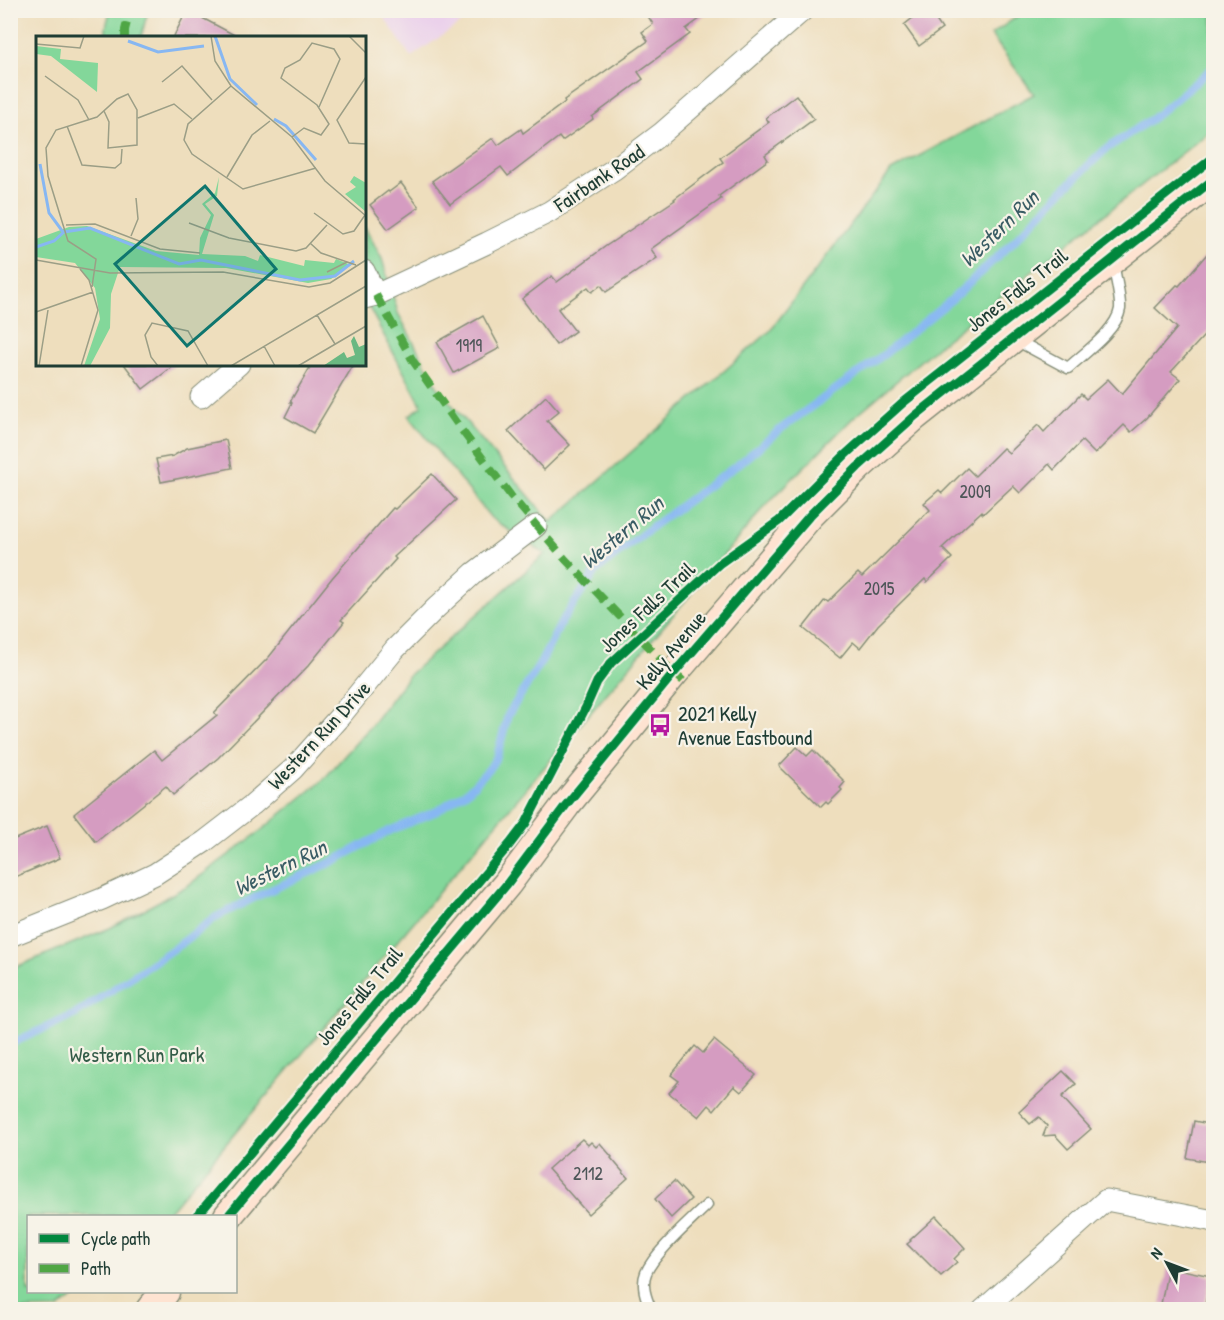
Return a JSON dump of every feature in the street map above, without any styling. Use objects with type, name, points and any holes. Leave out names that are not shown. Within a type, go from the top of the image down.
[{"type":"main road","name":"Kelly Avenue","points":[[229,1215],[507,884],[566,806],[674,673],[811,514],[858,467],[915,416],[1214,179]]},
{"type":"main road","points":[[150,1310],[164,1293]]},
{"type":"street","name":"Fairbank Road","points":[[370,297],[549,212],[613,170],[662,133],[802,10]]},
{"type":"street","points":[[366,280],[370,297]]},
{"type":"street","points":[[201,397],[237,366]]},
{"type":"street","name":"Western Run Drive","points":[[10,936],[102,899],[155,874],[204,842],[252,805],[293,770],[395,650],[436,608],[474,573],[536,526]]},
{"type":"street","points":[[983,1310],[1106,1200],[1214,1221]]},
{"type":"lane","points":[[1012,339],[1068,368],[1116,321],[1120,308],[1113,260]]},
{"type":"lane","points":[[651,1310],[644,1291],[646,1274],[656,1256],[707,1205]]},
{"type":"shaded area","points":[[380,11],[478,11],[411,57]]},
{"type":"green space","points":[[110,11],[148,11],[141,36],[106,36]]},
{"type":"green space","name":"Western Run Park","points":[[1025,11],[1213,11],[1213,129],[938,346],[853,418],[767,504],[166,1215],[27,1215],[27,1293],[80,1293],[58,1309],[11,1310],[11,969],[110,928],[187,886],[258,833],[323,780],[370,727],[410,674],[545,554],[491,518],[409,416],[422,406],[366,302],[366,229],[382,259],[398,313],[438,388],[551,522],[770,331],[891,171],[1034,94],[991,35]]},
{"type":"building","points":[[644,10],[712,10],[686,29],[690,34],[638,72],[643,79],[592,117],[593,119],[562,141],[559,137],[508,176],[501,167],[450,204],[432,181],[493,138],[498,145],[521,129],[523,133],[565,102],[564,100],[648,41],[642,32],[653,24]]},
{"type":"building","points":[[923,10],[929,10],[942,29],[919,46],[904,25]]},
{"type":"building","points":[[189,11],[236,36],[174,36],[184,16],[186,17]]},
{"type":"building","points":[[796,95],[814,119],[765,155],[768,160],[719,196],[721,199],[651,249],[657,258],[606,292],[601,285],[592,292],[588,287],[558,309],[575,331],[556,345],[522,299],[552,276],[557,282],[675,200],[723,162],[720,158],[769,122],[766,118]]},
{"type":"building","points":[[401,183],[419,207],[388,229],[370,205]]},
{"type":"building","points":[[1214,246],[1214,325],[1171,372],[1180,379],[1147,418],[1131,432],[1124,425],[1095,454],[1082,441],[1054,470],[1049,464],[1020,493],[1013,486],[942,548],[952,558],[927,582],[925,579],[878,625],[860,648],[853,642],[840,658],[803,628],[825,600],[828,602],[858,573],[862,577],[930,510],[924,503],[939,490],[942,493],[967,468],[975,476],[1003,448],[1009,453],[1038,425],[1044,432],[1081,394],[1086,399],[1108,379],[1122,394],[1177,328],[1155,308],[1177,285],[1179,286]]},
{"type":"building","points":[[483,316],[500,348],[454,373],[437,342]]},
{"type":"building","points":[[126,366],[173,366],[143,389]]},
{"type":"building","points":[[311,366],[353,366],[313,433],[285,417],[292,403],[290,402]]},
{"type":"building","points":[[546,396],[559,411],[547,421],[570,445],[544,470],[508,431]]},
{"type":"building","points":[[226,440],[232,468],[161,482],[156,459],[173,456],[187,448]]},
{"type":"building","points":[[432,474],[456,500],[394,557],[396,559],[341,620],[344,622],[309,665],[218,758],[173,795],[166,786],[96,842],[74,814],[154,750],[162,760],[217,715],[214,713],[269,657],[332,578],[393,508],[395,509]]},
{"type":"building","points":[[797,747],[807,756],[813,750],[845,782],[840,788],[842,790],[828,804],[826,802],[821,807],[779,766]]},
{"type":"building","points":[[47,826],[60,858],[10,879],[10,841]]},
{"type":"building","points":[[714,1040],[756,1075],[741,1092],[734,1086],[714,1110],[709,1105],[699,1117],[669,1093],[679,1081],[671,1075],[695,1046],[703,1053]]},
{"type":"building","points":[[1063,1071],[1076,1084],[1062,1097],[1091,1129],[1068,1149],[1055,1135],[1043,1136],[1047,1126],[1039,1117],[1030,1124],[1019,1112]]},
{"type":"building","points":[[1194,1121],[1214,1125],[1214,1163],[1187,1158]]},
{"type":"building","points":[[582,1139],[588,1145],[591,1142],[596,1147],[600,1143],[628,1178],[588,1214],[548,1169]]},
{"type":"building","points":[[674,1181],[691,1199],[671,1218],[655,1199]]},
{"type":"building","points":[[936,1216],[965,1248],[954,1259],[957,1262],[941,1276],[907,1244]]},
{"type":"building","points":[[1168,1267],[1211,1276],[1204,1310],[1183,1310],[1161,1304]]},
{"type":"waterway","name":"Western Run","points":[[10,1044],[76,1014],[179,945],[216,917],[332,862],[389,831],[437,811],[469,790],[489,769],[497,756],[508,715],[540,664],[562,621],[597,570],[740,463],[782,428],[886,353],[951,300],[1106,149],[1153,118],[1214,67]]},
{"type":"marked path","points":[[125,36],[130,10]]},
{"type":"marked path","points":[[376,295],[413,361],[511,496],[566,560],[683,681]]},
{"type":"cycle path","name":"Jones Falls Trail","points":[[198,1215],[526,823],[597,682],[611,663],[720,563],[779,521],[845,455],[904,402],[1214,157]]},
{"type":"cycle path","points":[[229,1215],[507,884],[566,805],[674,673],[811,514],[858,467],[915,416],[1214,179]]},
{"type":"place","name":"2021 Kelly Avenue Eastbound","points":[[660,725]]}]
